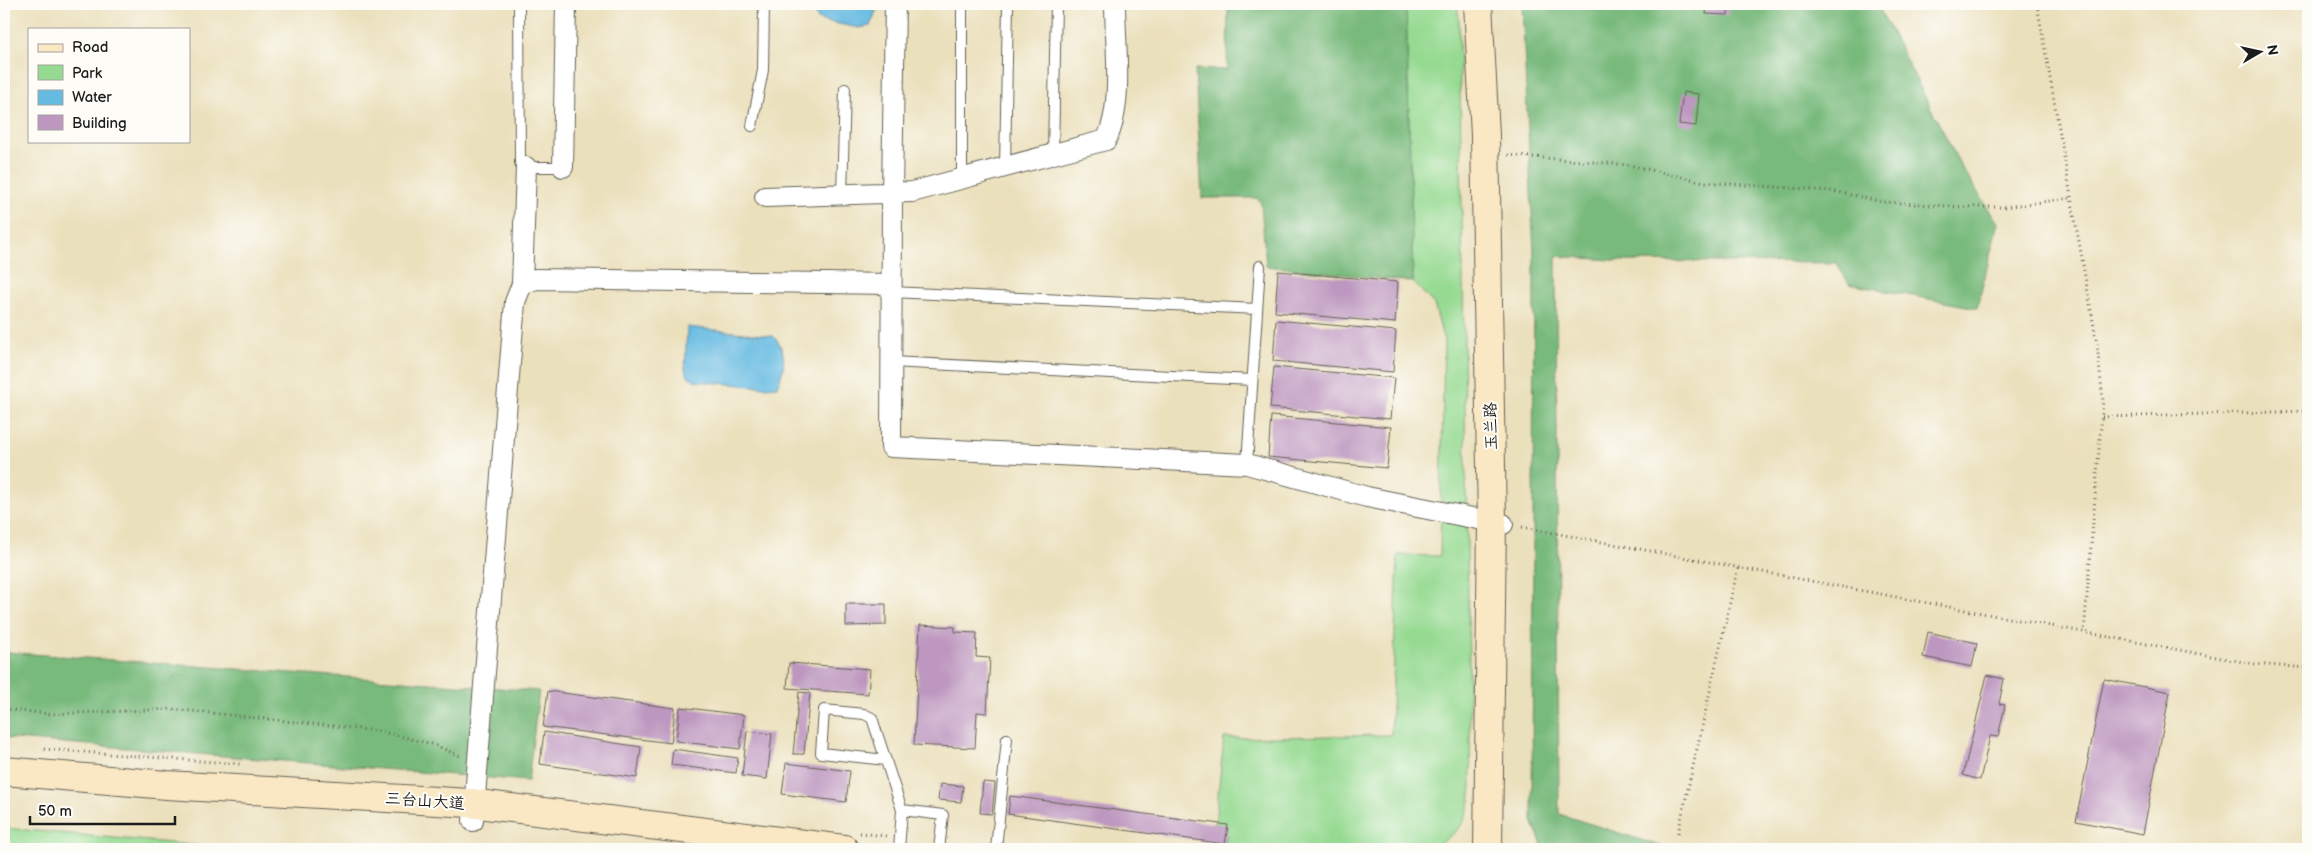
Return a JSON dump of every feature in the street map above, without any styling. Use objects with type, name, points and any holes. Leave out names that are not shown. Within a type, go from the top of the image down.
[{"type":"street","points":[[563,167],[566,4]]},
{"type":"street","points":[[895,4],[891,447],[1248,464],[1367,497],[1498,523]]},
{"type":"street","points":[[765,197],[912,192],[1106,140],[1112,129],[1116,108],[1115,4]]},
{"type":"street","name":"玉兰路","points":[[1478,4],[1485,135],[1498,523],[1506,849]]},
{"type":"street","name":"玉兰路","points":[[1488,849],[1498,523],[1500,154],[1493,4]]},
{"type":"street","points":[[474,802],[515,302],[522,284],[526,167]]},
{"type":"street","points":[[522,284],[536,279],[891,288]]},
{"type":"street","name":"三台山大道","points":[[4,771],[167,785],[474,802],[844,849]]},
{"type":"street","name":"三台山大道","points":[[4,786],[474,802],[716,849]]},
{"type":"lane","points":[[519,4],[520,163],[526,167],[563,167]]},
{"type":"lane","points":[[752,126],[763,70],[764,4]]},
{"type":"lane","points":[[962,4],[962,178]]},
{"type":"lane","points":[[1005,167],[1008,4]]},
{"type":"lane","points":[[1053,154],[1056,4]]},
{"type":"lane","points":[[842,194],[845,89]]},
{"type":"lane","points":[[1248,464],[1260,266]]},
{"type":"lane","points":[[891,288],[1257,309]]},
{"type":"lane","points":[[891,362],[1252,380]]},
{"type":"lane","points":[[886,760],[821,753],[824,710],[864,714],[872,718],[886,760],[902,810],[899,849]]},
{"type":"lane","points":[[996,849],[1007,739]]},
{"type":"lane","points":[[902,810],[943,815],[939,849]]},
{"type":"path","points":[[2036,4],[2097,344],[2103,401],[2084,632]]},
{"type":"path","points":[[1500,154],[1629,165],[1704,182],[1832,191],[1884,202],[1964,207],[2005,207],[2072,198]]},
{"type":"path","points":[[2102,416],[2308,412]]},
{"type":"path","points":[[1498,523],[2254,664],[2308,668]]},
{"type":"path","points":[[1678,833],[1738,567]]},
{"type":"path","points":[[4,710],[49,714],[173,709],[380,731],[432,744],[455,753],[467,761],[474,802]]},
{"type":"green space","points":[[1369,4],[1406,4],[1413,282],[1266,266],[1261,203],[1257,198],[1202,198],[1195,69],[1227,70],[1228,6],[1369,6]]},
{"type":"green space","points":[[1406,4],[1457,4],[1459,21],[1471,795],[1469,807],[1459,828],[1432,849],[1225,849],[1227,825],[1215,824],[1224,738],[1391,735],[1398,555],[1440,556],[1444,341],[1434,304],[1413,282]]},
{"type":"green space","points":[[1522,4],[1877,4],[1963,170],[1998,223],[1977,308],[1849,284],[1837,263],[1625,261],[1556,256],[1559,814],[1670,849],[1544,849],[1532,821],[1534,255]]},
{"type":"green space","points":[[4,652],[539,691],[528,781],[4,738]]},
{"type":"green space","points":[[4,828],[237,849],[4,849]]},
{"type":"water","points":[[813,4],[879,4],[870,26],[859,28],[819,20],[814,13]]},
{"type":"water","points":[[687,327],[773,336],[781,347],[784,360],[777,386],[764,387],[696,381],[688,376],[685,369]]},
{"type":"building","points":[[1707,4],[1729,4],[1728,15],[1706,14]]},
{"type":"building","points":[[1683,92],[1699,94],[1696,126],[1679,124]]},
{"type":"building","points":[[1278,271],[1398,282],[1395,323],[1275,312]]},
{"type":"building","points":[[1276,320],[1396,331],[1393,372],[1273,361]]},
{"type":"building","points":[[1274,367],[1394,378],[1390,419],[1270,408]]},
{"type":"building","points":[[1271,416],[1391,427],[1387,468],[1268,457]]},
{"type":"building","points":[[846,604],[886,604],[886,625],[846,626]]},
{"type":"building","points":[[920,625],[955,627],[955,632],[977,633],[976,657],[990,658],[987,713],[977,712],[975,748],[914,745]]},
{"type":"building","points":[[1928,632],[1977,643],[1972,667],[1923,657]]},
{"type":"building","points":[[789,663],[870,669],[868,694],[787,688]]},
{"type":"building","points":[[1987,675],[2004,679],[1999,704],[2005,705],[1998,737],[1990,736],[1980,780],[1963,775]]},
{"type":"building","points":[[2104,679],[2170,692],[2143,834],[2076,821]]},
{"type":"building","points":[[548,691],[675,708],[671,743],[543,727]]},
{"type":"building","points":[[799,692],[810,693],[804,754],[793,754]]},
{"type":"building","points":[[680,707],[744,715],[740,749],[676,741]]},
{"type":"building","points":[[747,731],[772,734],[767,779],[742,776]]},
{"type":"building","points":[[544,732],[641,747],[637,778],[540,764]]},
{"type":"building","points":[[673,749],[738,758],[736,773],[671,765]]},
{"type":"building","points":[[786,763],[850,771],[846,802],[782,794]]},
{"type":"building","points":[[983,782],[995,783],[992,814],[980,813]]},
{"type":"building","points":[[940,784],[963,786],[961,802],[938,800]]},
{"type":"building","points":[[1010,796],[1228,825],[1225,844],[1008,814]]}]
